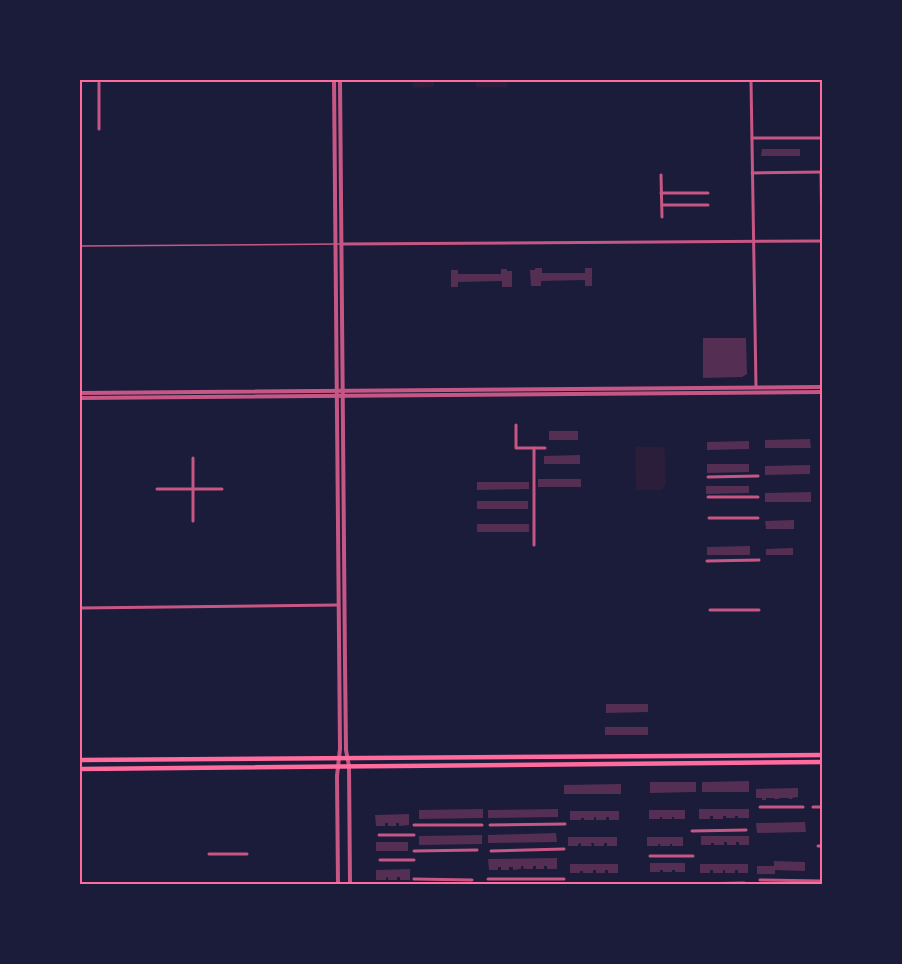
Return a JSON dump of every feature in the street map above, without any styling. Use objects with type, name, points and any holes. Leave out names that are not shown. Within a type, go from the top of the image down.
[{"type":"main road","points":[[80,760],[822,755]]},
{"type":"main road","points":[[80,769],[822,762]]},
{"type":"street","points":[[334,80],[338,885]]},
{"type":"street","points":[[340,80],[342,394],[350,885]]},
{"type":"street","points":[[751,80],[756,387]]},
{"type":"street","points":[[99,83],[99,129]]},
{"type":"street","points":[[752,138],[822,138]]},
{"type":"street","points":[[341,244],[822,241],[822,172],[752,173]]},
{"type":"street","points":[[661,175],[662,217]]},
{"type":"street","points":[[662,193],[708,193]]},
{"type":"street","points":[[662,205],[708,205]]},
{"type":"street","points":[[342,394],[822,387]]},
{"type":"street","points":[[80,393],[822,392]]},
{"type":"street","points":[[80,398],[336,394]]},
{"type":"street","points":[[516,425],[516,448],[545,448]]},
{"type":"street","points":[[534,448],[534,545]]},
{"type":"street","points":[[193,521],[194,458]]},
{"type":"street","points":[[708,477],[758,477]]},
{"type":"street","points":[[157,489],[222,489]]},
{"type":"street","points":[[708,497],[758,497]]},
{"type":"street","points":[[709,518],[758,518]]},
{"type":"street","points":[[707,561],[759,560]]},
{"type":"street","points":[[80,608],[338,605]]},
{"type":"street","points":[[710,610],[759,610]]},
{"type":"street","points":[[759,807],[803,807]]},
{"type":"street","points":[[813,807],[822,807]]},
{"type":"street","points":[[490,825],[565,824]]},
{"type":"street","points":[[414,825],[482,825]]},
{"type":"street","points":[[692,831],[746,830]]},
{"type":"street","points":[[380,835],[414,835]]},
{"type":"street","points":[[491,851],[564,849]]},
{"type":"street","points":[[414,851],[477,850]]},
{"type":"street","points":[[209,854],[247,854]]},
{"type":"street","points":[[650,856],[693,856]]},
{"type":"street","points":[[380,860],[414,860]]},
{"type":"street","points":[[414,879],[472,880]]},
{"type":"street","points":[[488,879],[564,879]]},
{"type":"street","points":[[760,880],[822,881]]},
{"type":"street","points":[[694,884],[744,883]]},
{"type":"lane","points":[[80,246],[341,244]]},
{"type":"shaded area","points":[[413,80],[434,80],[434,87],[413,88]]},
{"type":"shaded area","points":[[476,80],[507,80],[507,87],[476,87]]},
{"type":"shaded area","points":[[635,447],[662,447],[665,450],[666,484],[661,490],[636,490]]},
{"type":"building","points":[[762,149],[800,149],[800,156],[761,156]]},
{"type":"building","points":[[535,268],[542,268],[542,273],[585,273],[585,268],[592,268],[592,286],[585,286],[585,280],[541,281],[541,286],[531,286],[530,270],[535,270]]},
{"type":"building","points":[[501,269],[512,271],[512,287],[502,287],[502,281],[458,282],[458,287],[451,287],[451,270],[458,270],[458,274],[501,274]]},
{"type":"building","points":[[703,338],[746,338],[747,374],[742,377],[703,378]]},
{"type":"building","points":[[549,431],[578,431],[578,440],[549,440]]},
{"type":"building","points":[[810,439],[811,448],[765,448],[765,440]]},
{"type":"building","points":[[749,441],[749,449],[707,450],[707,442]]},
{"type":"building","points":[[580,455],[580,464],[544,464],[544,456]]},
{"type":"building","points":[[707,464],[749,464],[749,472],[707,473]]},
{"type":"building","points":[[810,465],[810,474],[765,475],[765,466]]},
{"type":"building","points":[[538,479],[581,479],[581,487],[538,487]]},
{"type":"building","points":[[477,482],[529,482],[529,489],[477,490]]},
{"type":"building","points":[[706,486],[749,486],[749,493],[706,494]]},
{"type":"building","points":[[811,492],[811,502],[765,502],[765,493]]},
{"type":"building","points":[[477,501],[528,501],[528,509],[477,509]]},
{"type":"building","points":[[794,520],[794,529],[766,529],[765,521]]},
{"type":"building","points":[[477,524],[529,524],[529,532],[477,532]]},
{"type":"building","points":[[750,546],[750,555],[707,555],[707,547]]},
{"type":"building","points":[[793,548],[793,555],[766,555],[766,549]]},
{"type":"building","points":[[606,704],[648,704],[648,712],[606,713]]},
{"type":"building","points":[[605,727],[648,727],[648,735],[605,735]]},
{"type":"building","points":[[749,781],[749,792],[702,792],[702,782]]},
{"type":"building","points":[[650,782],[696,782],[696,792],[650,793]]},
{"type":"building","points":[[621,784],[621,794],[564,794],[564,785]]},
{"type":"building","points":[[798,788],[798,797],[792,799],[766,798],[762,800],[762,798],[756,798],[756,789]]},
{"type":"building","points":[[483,809],[483,818],[419,819],[419,810]]},
{"type":"building","points":[[558,809],[558,817],[488,818],[488,810]]},
{"type":"building","points":[[699,809],[749,809],[749,818],[723,816],[723,819],[713,819],[713,816],[710,816],[710,819],[699,819]]},
{"type":"building","points":[[649,810],[685,810],[685,819],[672,817],[672,819],[662,819],[660,817],[660,819],[649,819]]},
{"type":"building","points":[[570,811],[619,811],[619,820],[609,820],[609,817],[606,817],[606,820],[596,820],[594,817],[594,820],[581,818],[581,820],[570,820]]},
{"type":"building","points":[[409,814],[409,825],[399,826],[399,823],[396,823],[396,826],[388,826],[388,823],[385,823],[385,826],[376,826],[375,815]]},
{"type":"building","points":[[805,822],[806,832],[757,833],[756,823]]},
{"type":"building","points":[[556,833],[557,842],[488,843],[488,835]]},
{"type":"building","points":[[482,835],[482,844],[419,845],[419,836]]},
{"type":"building","points":[[701,836],[749,836],[749,845],[739,845],[739,842],[736,842],[736,845],[727,845],[727,842],[724,842],[724,845],[711,843],[711,845],[701,845]]},
{"type":"building","points":[[568,837],[617,837],[617,846],[607,846],[607,843],[604,843],[604,846],[594,846],[594,843],[591,843],[592,846],[581,846],[581,843],[578,846],[568,846]]},
{"type":"building","points":[[647,837],[683,837],[683,846],[670,844],[670,846],[660,846],[658,844],[658,846],[647,846]]},
{"type":"building","points":[[376,842],[408,842],[408,851],[376,851]]},
{"type":"building","points":[[557,858],[557,869],[547,869],[547,866],[544,866],[544,869],[536,869],[536,866],[533,866],[533,869],[524,869],[521,866],[521,869],[513,870],[513,867],[509,867],[509,870],[501,870],[501,867],[498,867],[498,870],[489,870],[488,859]]},
{"type":"building","points":[[774,861],[805,862],[805,871],[775,870],[775,874],[757,874],[757,866],[774,866]]},
{"type":"building","points":[[650,863],[685,863],[685,872],[660,870],[660,872],[650,872]]},
{"type":"building","points":[[570,864],[618,864],[618,873],[608,873],[608,870],[605,870],[605,873],[596,873],[596,870],[593,870],[593,873],[580,871],[580,873],[570,873]]},
{"type":"building","points":[[700,864],[748,864],[748,873],[738,873],[738,870],[735,870],[735,873],[725,873],[723,870],[723,873],[713,873],[713,870],[710,870],[710,873],[700,873]]},
{"type":"building","points":[[410,869],[410,880],[400,880],[400,877],[397,877],[397,880],[388,880],[388,877],[386,880],[376,880],[376,870]]}]
